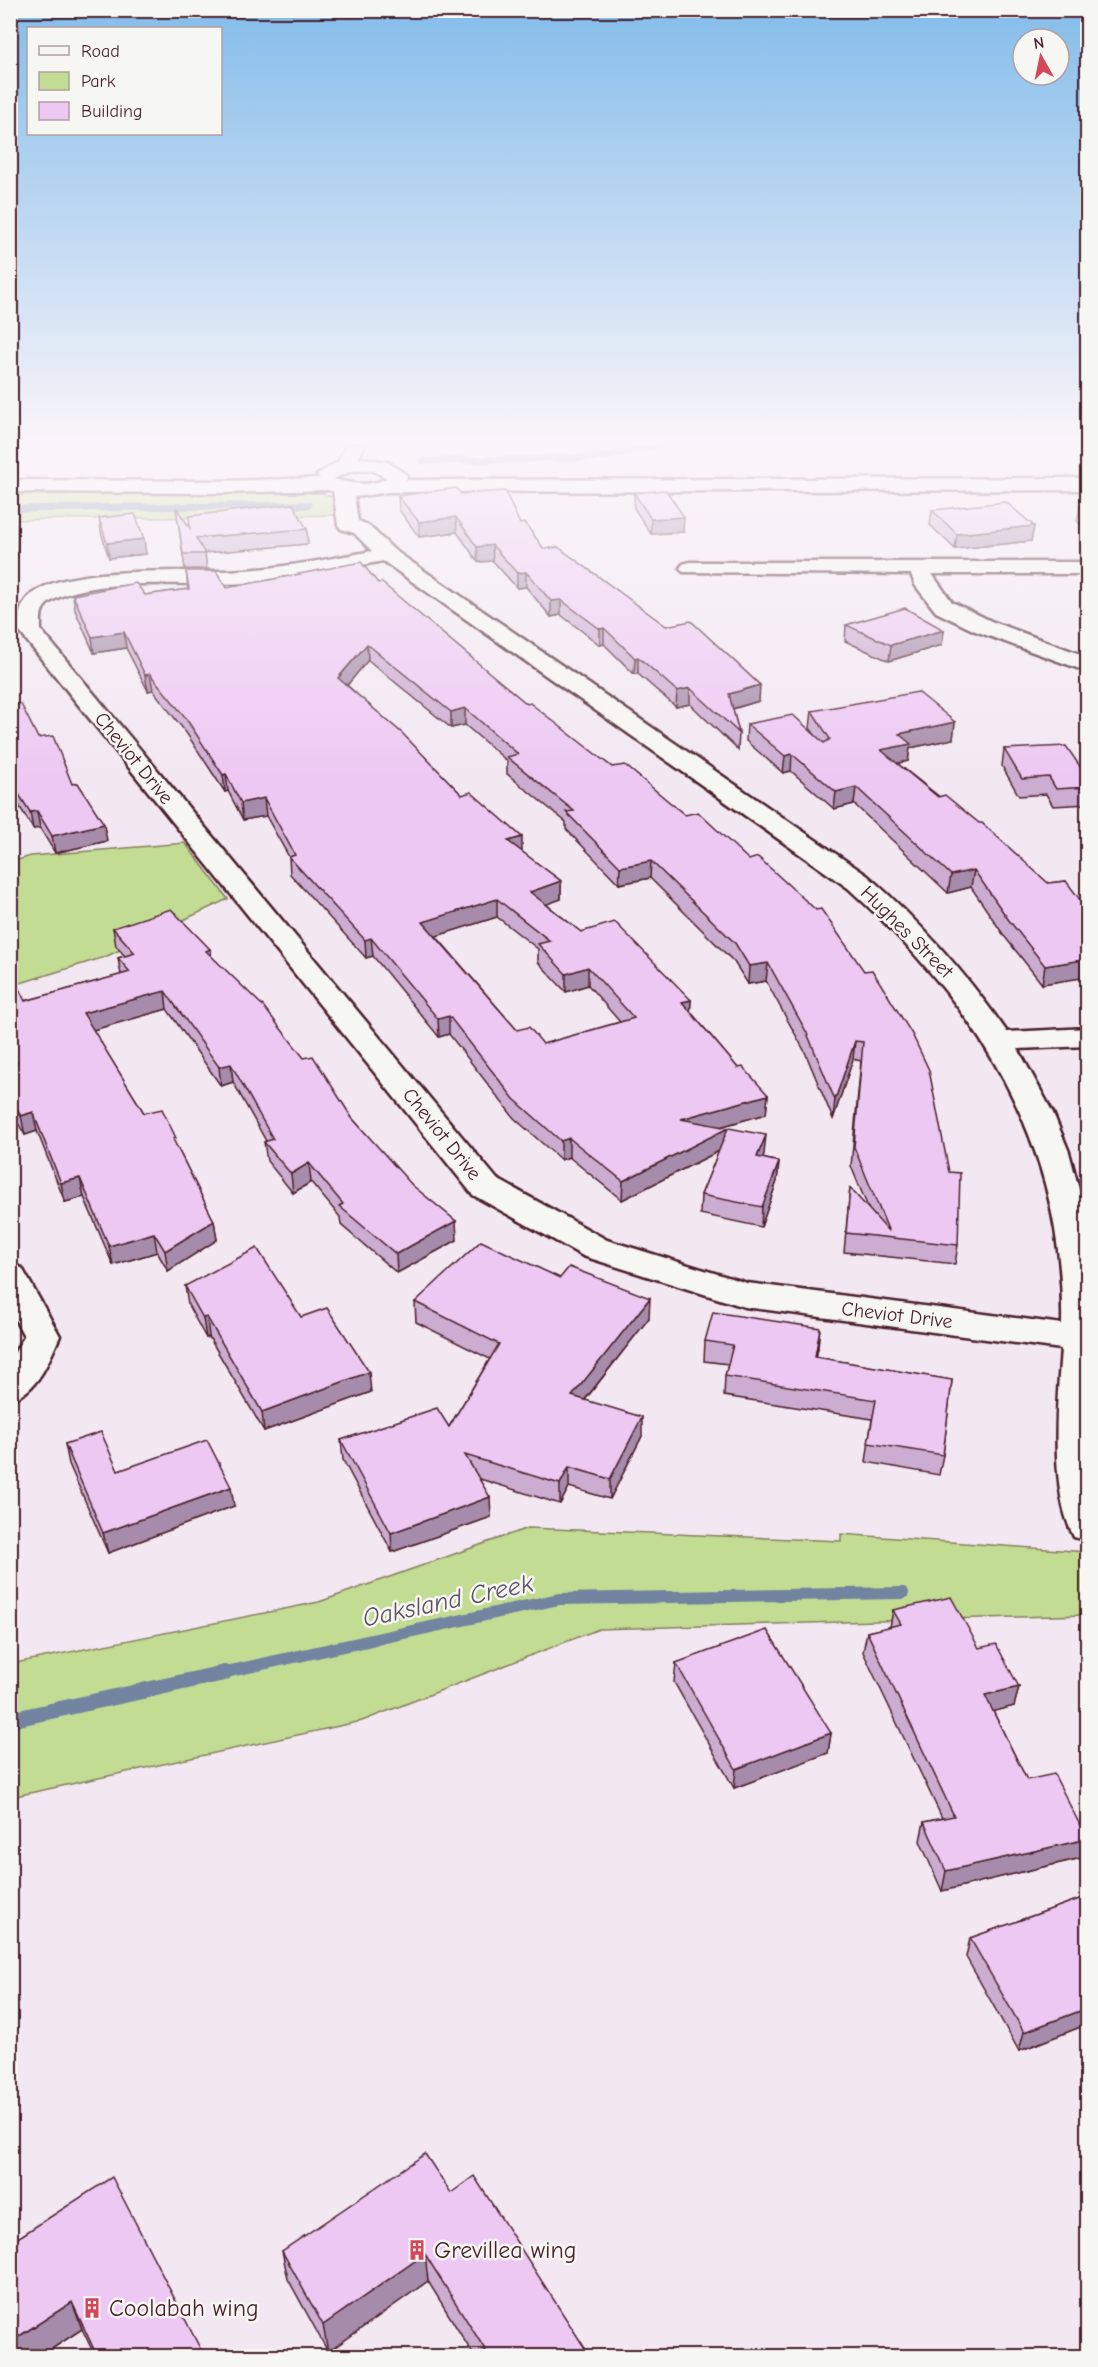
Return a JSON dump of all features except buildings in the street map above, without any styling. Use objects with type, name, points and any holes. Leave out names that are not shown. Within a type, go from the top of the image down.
[{"type":"street","name":"Cheviot Drive","points":[[379,555],[243,578],[106,580],[29,593],[30,631],[484,1187],[595,1248],[745,1294],[1080,1339]]},
{"type":"street","name":"Hughes Street","points":[[389,555],[858,882],[927,946],[979,1010],[1025,1089],[1054,1153],[1073,1238],[1079,1296],[1080,1339],[1076,1441],[1088,1526]]},
{"type":"street","points":[[690,568],[1088,568]]},
{"type":"street","points":[[919,568],[926,585],[944,607],[984,626],[1088,665]]},
{"type":"street","points":[[999,1041],[1088,1037]]},
{"type":"street","points":[[10,1276],[42,1336],[29,1364],[10,1387]]},
{"type":"green space","points":[[185,843],[228,899],[105,957],[11,986],[11,862],[31,856]]},
{"type":"green space","points":[[528,1528],[841,1541],[841,1534],[1087,1552],[1087,1615],[599,1629],[362,1721],[11,1797],[10,1664],[319,1602]]},
{"type":"waterway","name":"Oaksland Creek","points":[[217,1674],[559,1599],[903,1593]]},
{"type":"waterway","name":"Oaksland Creek","points":[[10,1720],[224,1673]]},
{"type":"place","name":"Grevillea wing","points":[[417,2250]]},
{"type":"place","name":"Coolabah wing","points":[[92,2308]]}]
